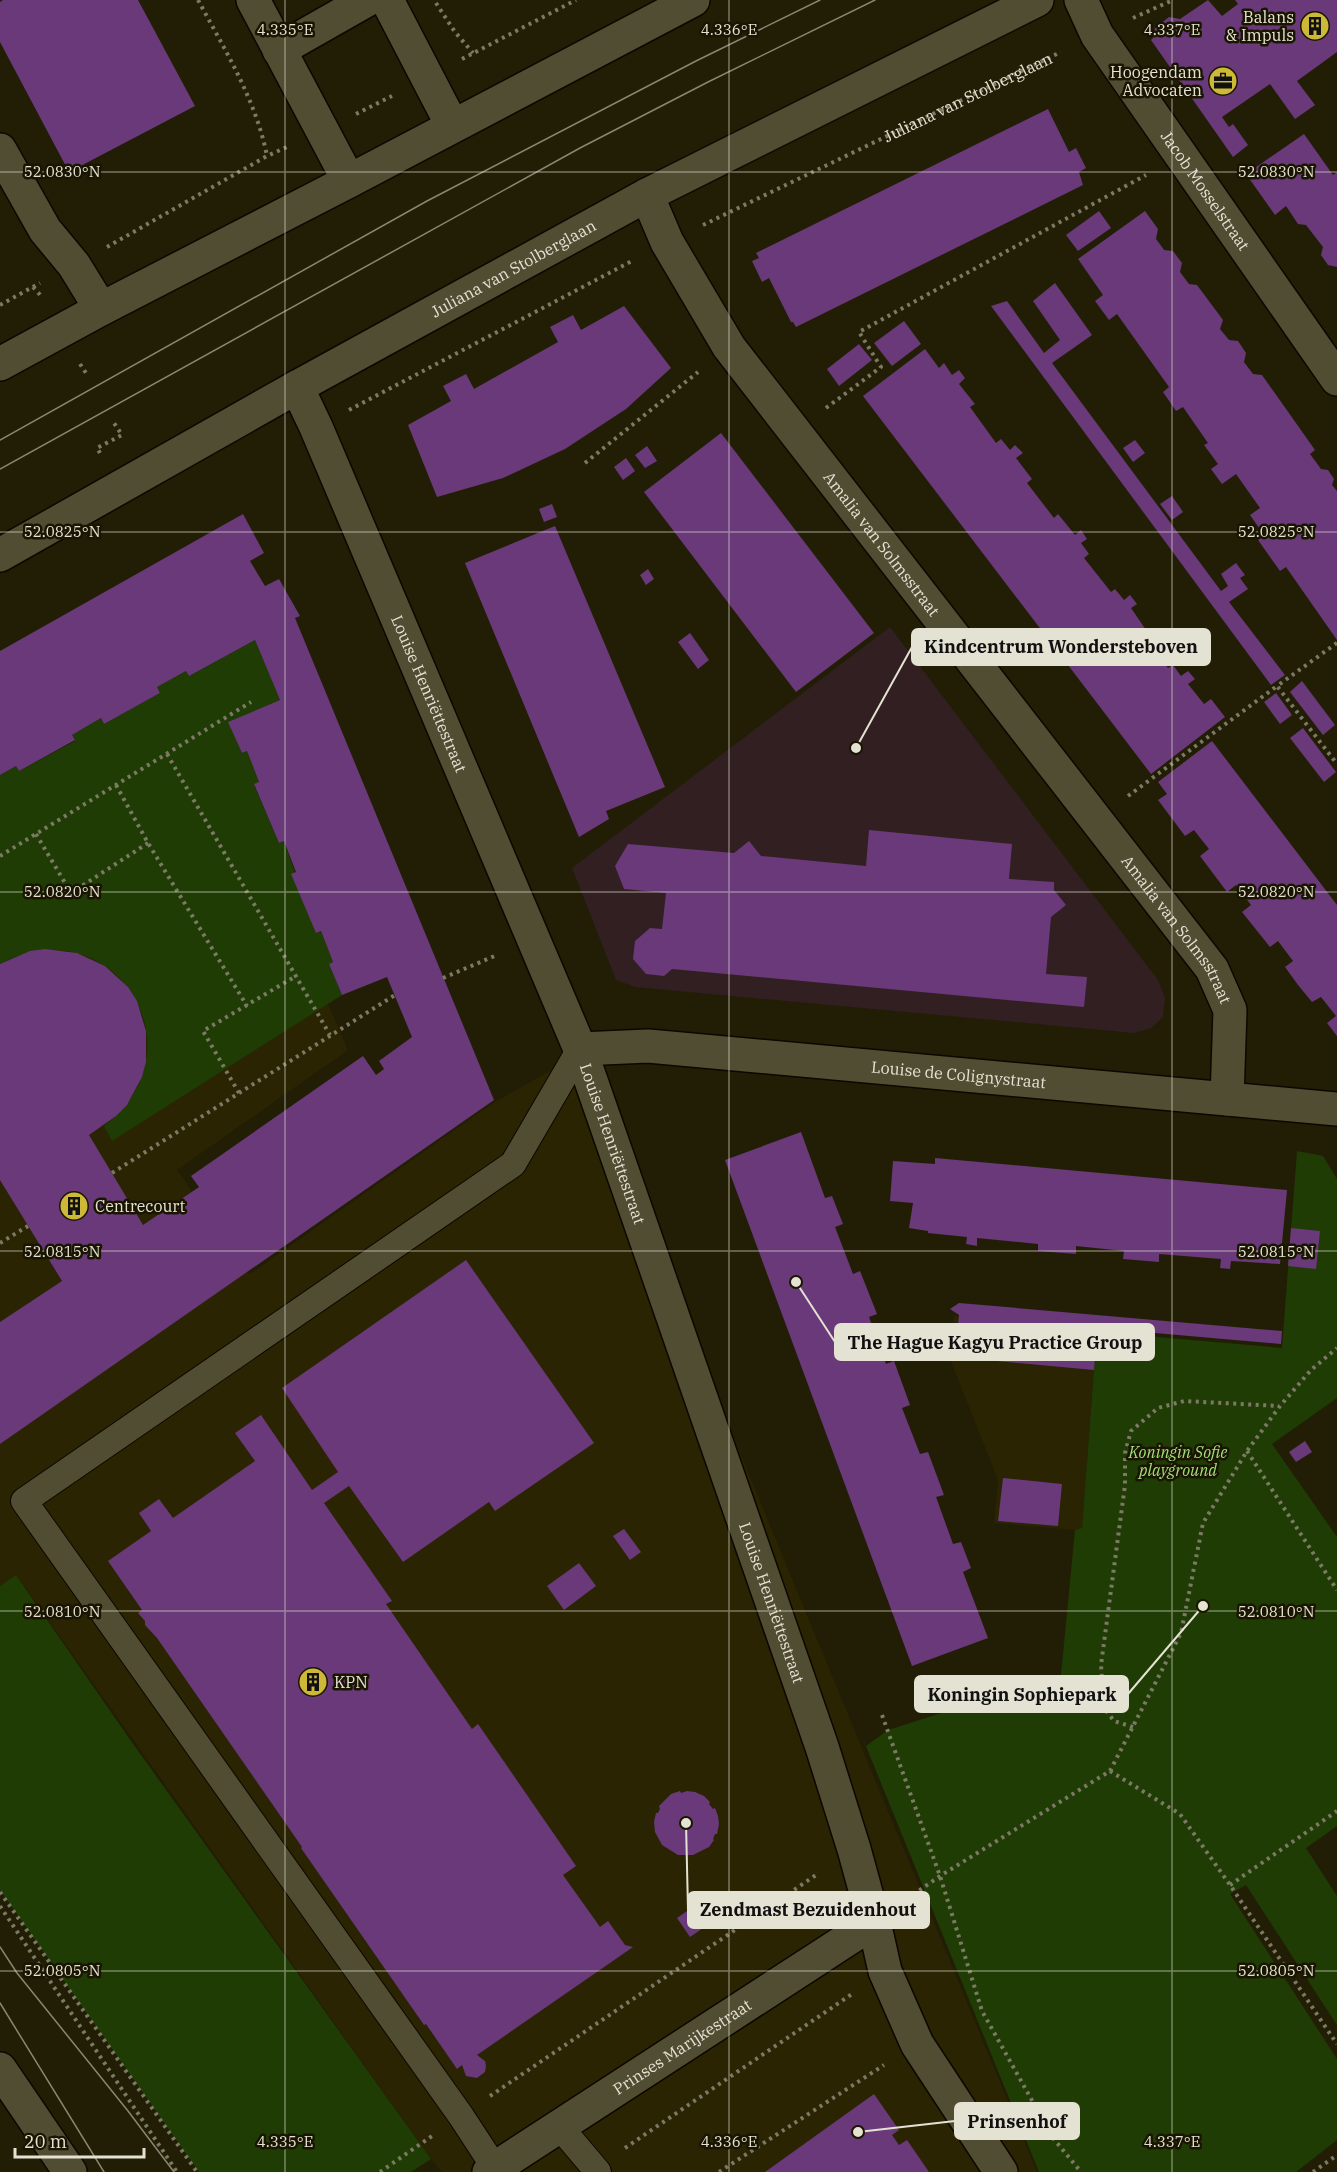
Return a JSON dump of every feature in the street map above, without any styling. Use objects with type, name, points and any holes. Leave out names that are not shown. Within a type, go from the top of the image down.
[{"type":"street","points":[[253,0],[349,181]]},
{"type":"street","points":[[279,50],[367,0]]},
{"type":"street","points":[[387,0],[452,125]]},
{"type":"street","points":[[0,364],[693,0]]},
{"type":"street","name":"Juliana van Stolberglaan","points":[[0,555],[297,387],[647,195],[1036,0]]},
{"type":"street","name":"Jacob Mosselstraat","points":[[1081,0],[1097,35],[1337,379]]},
{"type":"street","points":[[0,150],[45,230],[74,266],[101,309]]},
{"type":"street","name":"Amalia van Solmsstraat","points":[[647,195],[667,242],[729,347],[1212,969],[1230,1010],[1227,1099]]},
{"type":"street","name":"Louise Henriëttestraat","points":[[297,387],[580,1048],[822,1747],[855,1849],[885,1971],[916,2044],[1001,2172]]},
{"type":"street","name":"Louise de Colignystraat","points":[[580,1048],[648,1046],[1337,1109]]},
{"type":"street","name":"Prinses Marijkestraat","points":[[492,2170],[874,1922]]},
{"type":"street","points":[[0,2069],[70,2172]]},
{"type":"lane","points":[[492,2170],[461,2116],[24,1501],[513,1164],[580,1048]]},
{"type":"lane","points":[[560,2127],[597,2170]]},
{"type":"path","points":[[198,0],[238,73],[263,136],[267,156]]},
{"type":"path","points":[[434,0],[454,32],[473,53]]},
{"type":"path","name":"Juliana van Stolberglaan","points":[[316,427],[667,242],[1173,0]]},
{"type":"path","points":[[0,305],[74,266],[267,156],[322,131]]},
{"type":"path","points":[[822,411],[881,367],[859,332],[1180,155]]},
{"type":"path","points":[[585,463],[729,347]]},
{"type":"path","points":[[1126,798],[1337,643]]},
{"type":"path","points":[[1277,686],[1337,764]]},
{"type":"path","points":[[0,856],[251,702]]},
{"type":"path","points":[[167,754],[330,1035]]},
{"type":"path","points":[[116,785],[148,843],[247,1006]]},
{"type":"path","points":[[36,834],[70,893],[148,843]]},
{"type":"path","points":[[443,978],[534,940]]},
{"type":"path","points":[[239,1093],[203,1030],[296,976]]},
{"type":"path","points":[[112,1173],[395,994]]},
{"type":"path","points":[[0,1243],[28,1226]]},
{"type":"path","points":[[874,1922],[940,1876],[1110,1771],[1181,1633],[1203,1523],[1247,1451],[1280,1406],[1311,1370],[1337,1348]]},
{"type":"path","points":[[1133,1727],[1114,1721],[1104,1708],[1101,1665],[1125,1485],[1125,1453],[1131,1431],[1158,1408],[1184,1401],[1280,1406]]},
{"type":"path","points":[[1247,1451],[1337,1590]]},
{"type":"path","points":[[882,1715],[940,1876],[982,2011],[1053,2138],[1081,2172]]},
{"type":"path","points":[[1110,1771],[1179,1814],[1230,1885],[1337,2044]]},
{"type":"path","points":[[1230,1885],[1337,1811]]},
{"type":"path","points":[[380,2172],[855,1849]]},
{"type":"path","points":[[0,1892],[197,2172]]},
{"type":"path","points":[[0,1906],[177,2172]]},
{"type":"path","points":[[597,2170],[885,1971]]},
{"type":"path","points":[[719,2172],[916,2044]]},
{"type":"path","points":[[1313,2172],[1337,2155]]},
{"type":"shaded area","points":[[890,627],[1158,980],[1165,998],[1163,1017],[1151,1028],[1134,1033],[635,987],[616,980],[572,868]]},
{"type":"shaded area","points":[[188,680],[348,1050],[177,1170],[250,1274],[490,1105],[576,1056],[1037,2172],[442,2172],[17,1576],[0,1586],[0,785]]},
{"type":"shaded area","points":[[954,1316],[1097,1331],[1082,1528],[1075,1530],[994,1523],[998,1480],[950,1359]]},
{"type":"green space","points":[[255,640],[280,700],[229,722],[242,753],[247,751],[259,782],[254,785],[279,843],[284,841],[316,933],[321,931],[333,962],[329,964],[342,995],[112,1141],[104,1126],[133,1095],[146,1060],[145,1025],[132,994],[109,969],[78,954],[41,951],[0,964],[0,775],[16,766],[19,771],[75,741],[72,735],[101,718],[104,724],[160,693],[157,687],[186,671],[189,676]]},
{"type":"green space","name":"Koningin Sofie playground","points":[[1297,1151],[1323,1156],[1337,1179],[1337,1398],[1272,1444],[1337,1537],[1337,1826],[1306,1848],[1337,1896],[1337,2025],[1246,1885],[1230,1894],[1337,2059],[1337,2140],[1296,2172],[1039,2172],[866,1746],[888,1730],[1061,1675],[1075,1530],[1082,1528],[1094,1370],[1100,1332],[1282,1348]]},
{"type":"green space","points":[[16,1575],[131,1741],[431,2159],[411,2172],[199,2172],[0,1890],[0,1586]]},
{"type":"building","points":[[3,0],[138,0],[195,106],[69,172],[0,42],[0,2]]},
{"type":"building","points":[[1208,0],[1222,16],[1238,4],[1235,0],[1337,0],[1337,52],[1297,81],[1315,105],[1295,119],[1270,84],[1222,117],[1229,127],[1233,124],[1248,145],[1233,157],[1151,40],[1155,28],[1169,17],[1180,19]]},
{"type":"building","points":[[1048,109],[1069,152],[1076,148],[1086,168],[1079,172],[1083,185],[796,327],[791,322],[769,278],[762,282],[752,261],[759,258],[756,253]]},
{"type":"building","points":[[1304,134],[1333,175],[1337,172],[1337,267],[1328,265],[1321,255],[1323,247],[1306,225],[1298,224],[1286,206],[1275,215],[1246,174]]},
{"type":"building","points":[[1099,211],[1111,228],[1078,251],[1066,235]]},
{"type":"building","points":[[1145,211],[1158,229],[1156,239],[1164,250],[1173,251],[1182,263],[1180,272],[1189,284],[1197,285],[1223,320],[1220,329],[1229,340],[1238,341],[1246,353],[1244,362],[1253,374],[1262,375],[1315,450],[1310,454],[1321,469],[1328,470],[1334,479],[1332,485],[1337,491],[1337,640],[1286,567],[1280,571],[1258,540],[1264,535],[1250,515],[1260,508],[1236,474],[1222,484],[1211,469],[1218,464],[1204,445],[1208,443],[1183,407],[1176,411],[1163,392],[1169,387],[1117,314],[1109,320],[1095,301],[1103,295],[1078,259]]},
{"type":"building","points":[[1055,283],[1092,335],[1052,363],[1221,591],[1228,586],[1221,574],[1236,563],[1245,575],[1240,578],[1248,589],[1229,602],[1285,675],[1271,685],[991,306],[1007,301],[1044,353],[1060,340],[1033,301]]},
{"type":"building","points":[[624,306],[671,368],[626,409],[565,449],[503,478],[437,497],[408,425],[451,401],[443,386],[466,374],[474,389],[558,342],[550,327],[573,315],[581,330]]},
{"type":"building","points":[[904,321],[921,344],[892,366],[874,343]]},
{"type":"building","points":[[859,344],[872,360],[839,386],[827,369]]},
{"type":"building","points":[[925,349],[939,368],[944,363],[952,375],[959,370],[965,378],[959,384],[975,404],[970,407],[996,443],[1001,439],[1010,450],[1015,445],[1023,453],[1016,458],[1032,479],[1027,483],[1054,518],[1058,514],[1075,535],[1081,530],[1087,539],[1081,543],[1089,554],[1084,558],[1111,592],[1115,589],[1124,600],[1130,595],[1137,604],[1131,608],[1146,630],[1141,633],[1168,668],[1173,665],[1181,676],[1188,671],[1195,679],[1188,684],[1204,704],[1211,699],[1225,717],[1151,774],[863,396]]},
{"type":"building","points":[[721,433],[874,633],[796,692],[644,492]]},
{"type":"building","points":[[1135,440],[1145,453],[1133,462],[1123,448]]},
{"type":"building","points":[[647,446],[657,461],[645,468],[635,455]]},
{"type":"building","points":[[626,458],[635,471],[623,480],[614,467]]},
{"type":"building","points":[[1172,496],[1183,512],[1172,520],[1160,504]]},
{"type":"building","points":[[552,504],[557,517],[544,522],[539,509]]},
{"type":"building","points":[[243,514],[264,553],[250,561],[265,586],[279,579],[300,616],[295,618],[494,1100],[0,1444],[0,1322],[62,1281],[0,1180],[0,964],[30,951],[45,949],[77,953],[105,966],[128,987],[137,1001],[146,1031],[146,1062],[142,1077],[127,1105],[116,1116],[89,1135],[143,1225],[199,1187],[191,1176],[363,1056],[376,1075],[384,1069],[379,1061],[412,1037],[387,977],[342,995],[329,964],[333,962],[321,931],[316,933],[291,874],[296,872],[284,841],[279,843],[254,784],[259,782],[247,751],[242,753],[228,722],[280,700],[255,640],[189,676],[186,671],[157,687],[160,693],[104,724],[101,718],[72,735],[75,740],[19,771],[16,766],[0,775],[0,651]]},
{"type":"building","points":[[555,526],[665,787],[606,811],[609,819],[579,837],[465,563]]},
{"type":"building","points":[[648,569],[654,579],[646,585],[640,575]]},
{"type":"building","points":[[690,633],[709,660],[698,669],[678,642]]},
{"type":"building","points":[[1302,681],[1335,725],[1323,735],[1290,692]]},
{"type":"building","points":[[1276,693],[1292,715],[1280,724],[1264,702]]},
{"type":"building","points":[[1303,728],[1336,772],[1324,782],[1290,738]]},
{"type":"building","points":[[1212,741],[1337,905],[1337,1036],[1327,1023],[1336,1016],[1321,997],[1312,1002],[1285,967],[1293,961],[1278,941],[1270,947],[1242,912],[1251,905],[1236,885],[1227,892],[1200,856],[1209,849],[1194,830],[1185,836],[1158,800],[1167,794],[1158,782]]},
{"type":"building","points":[[869,830],[1012,844],[1009,879],[1054,882],[1054,890],[1066,905],[1051,917],[1046,974],[1087,977],[1084,1007],[672,969],[664,976],[646,974],[633,959],[635,941],[650,928],[662,929],[666,893],[624,889],[615,866],[628,844],[734,853],[749,841],[761,856],[866,866]]},
{"type":"building","points":[[801,1132],[825,1198],[832,1196],[843,1224],[835,1227],[853,1274],[860,1271],[877,1314],[869,1317],[886,1364],[894,1361],[910,1405],[902,1408],[920,1454],[928,1452],[944,1495],[936,1497],[953,1544],[961,1542],[971,1568],[963,1572],[988,1638],[912,1666],[725,1160]]},
{"type":"building","points":[[935,1158],[1287,1190],[1280,1264],[1231,1261],[1230,1269],[1220,1268],[1221,1259],[1159,1254],[1159,1262],[1123,1259],[1124,1251],[1076,1246],[1076,1254],[1038,1251],[1038,1244],[977,1238],[977,1246],[966,1244],[967,1237],[928,1233],[928,1231],[909,1228],[913,1203],[890,1201],[893,1161],[935,1164]]},
{"type":"building","points":[[1291,1228],[1320,1231],[1316,1269],[1288,1266]]},
{"type":"building","name":"KPN","points":[[466,1260],[594,1443],[495,1511],[489,1502],[403,1562],[349,1486],[324,1503],[392,1601],[386,1604],[472,1729],[478,1724],[576,1866],[563,1875],[600,1927],[608,1921],[625,1945],[633,1947],[477,2055],[485,2061],[486,2066],[485,2072],[477,2078],[466,2076],[462,2065],[457,2069],[426,2024],[424,2025],[157,1638],[145,1625],[145,1621],[138,1613],[142,1610],[108,1561],[151,1531],[139,1513],[159,1499],[173,1518],[255,1461],[235,1433],[261,1415],[312,1490],[338,1472],[282,1388]]},
{"type":"building","points":[[959,1303],[1282,1331],[1281,1344],[1098,1328],[1094,1370],[955,1357],[959,1315],[950,1309]]},
{"type":"building","points":[[1305,1441],[1312,1452],[1296,1462],[1289,1452]]},
{"type":"building","points":[[1003,1478],[1062,1484],[1058,1526],[998,1521]]},
{"type":"building","points":[[624,1529],[641,1552],[630,1560],[613,1536]]},
{"type":"building","points":[[579,1563],[596,1586],[564,1610],[547,1586]]},
{"type":"building","points":[[680,1791],[681,1793],[695,1792],[704,1796],[713,1809],[715,1808],[718,1816],[719,1824],[714,1840],[709,1847],[693,1855],[678,1855],[662,1845],[655,1832],[654,1822],[656,1813],[660,1809],[659,1806],[671,1794]]},
{"type":"building","points":[[690,1909],[703,1928],[690,1937],[677,1918]]},
{"type":"building","points":[[874,2094],[899,2130],[892,2135],[899,2145],[907,2140],[929,2172],[765,2172]]},
{"type":"tram line","points":[[0,440],[427,201],[696,61],[820,0]]},
{"type":"tram line","points":[[0,469],[580,148],[875,0]]},
{"type":"tram line","points":[[0,1947],[17,1973],[174,2172]]},
{"type":"tram line","points":[[0,2003],[104,2172]]},
{"type":"place","name":"Balans & Impuls","points":[[1315,26]]},
{"type":"place","name":"Hoogendam Advocaten","points":[[1223,81]]},
{"type":"place","name":"Kindcentrum Wondersteboven","points":[[856,748]]},
{"type":"place","name":"Centrecourt","points":[[74,1206]]},
{"type":"place","name":"The Hague Kagyu Practice Group","points":[[796,1282]]},
{"type":"place","name":"Koningin Sophiepark","points":[[1203,1606]]},
{"type":"place","name":"KPN","points":[[313,1682]]},
{"type":"place","name":"Zendmast Bezuidenhout","points":[[686,1823]]},
{"type":"place","name":"Prinsenhof","points":[[858,2132]]}]
